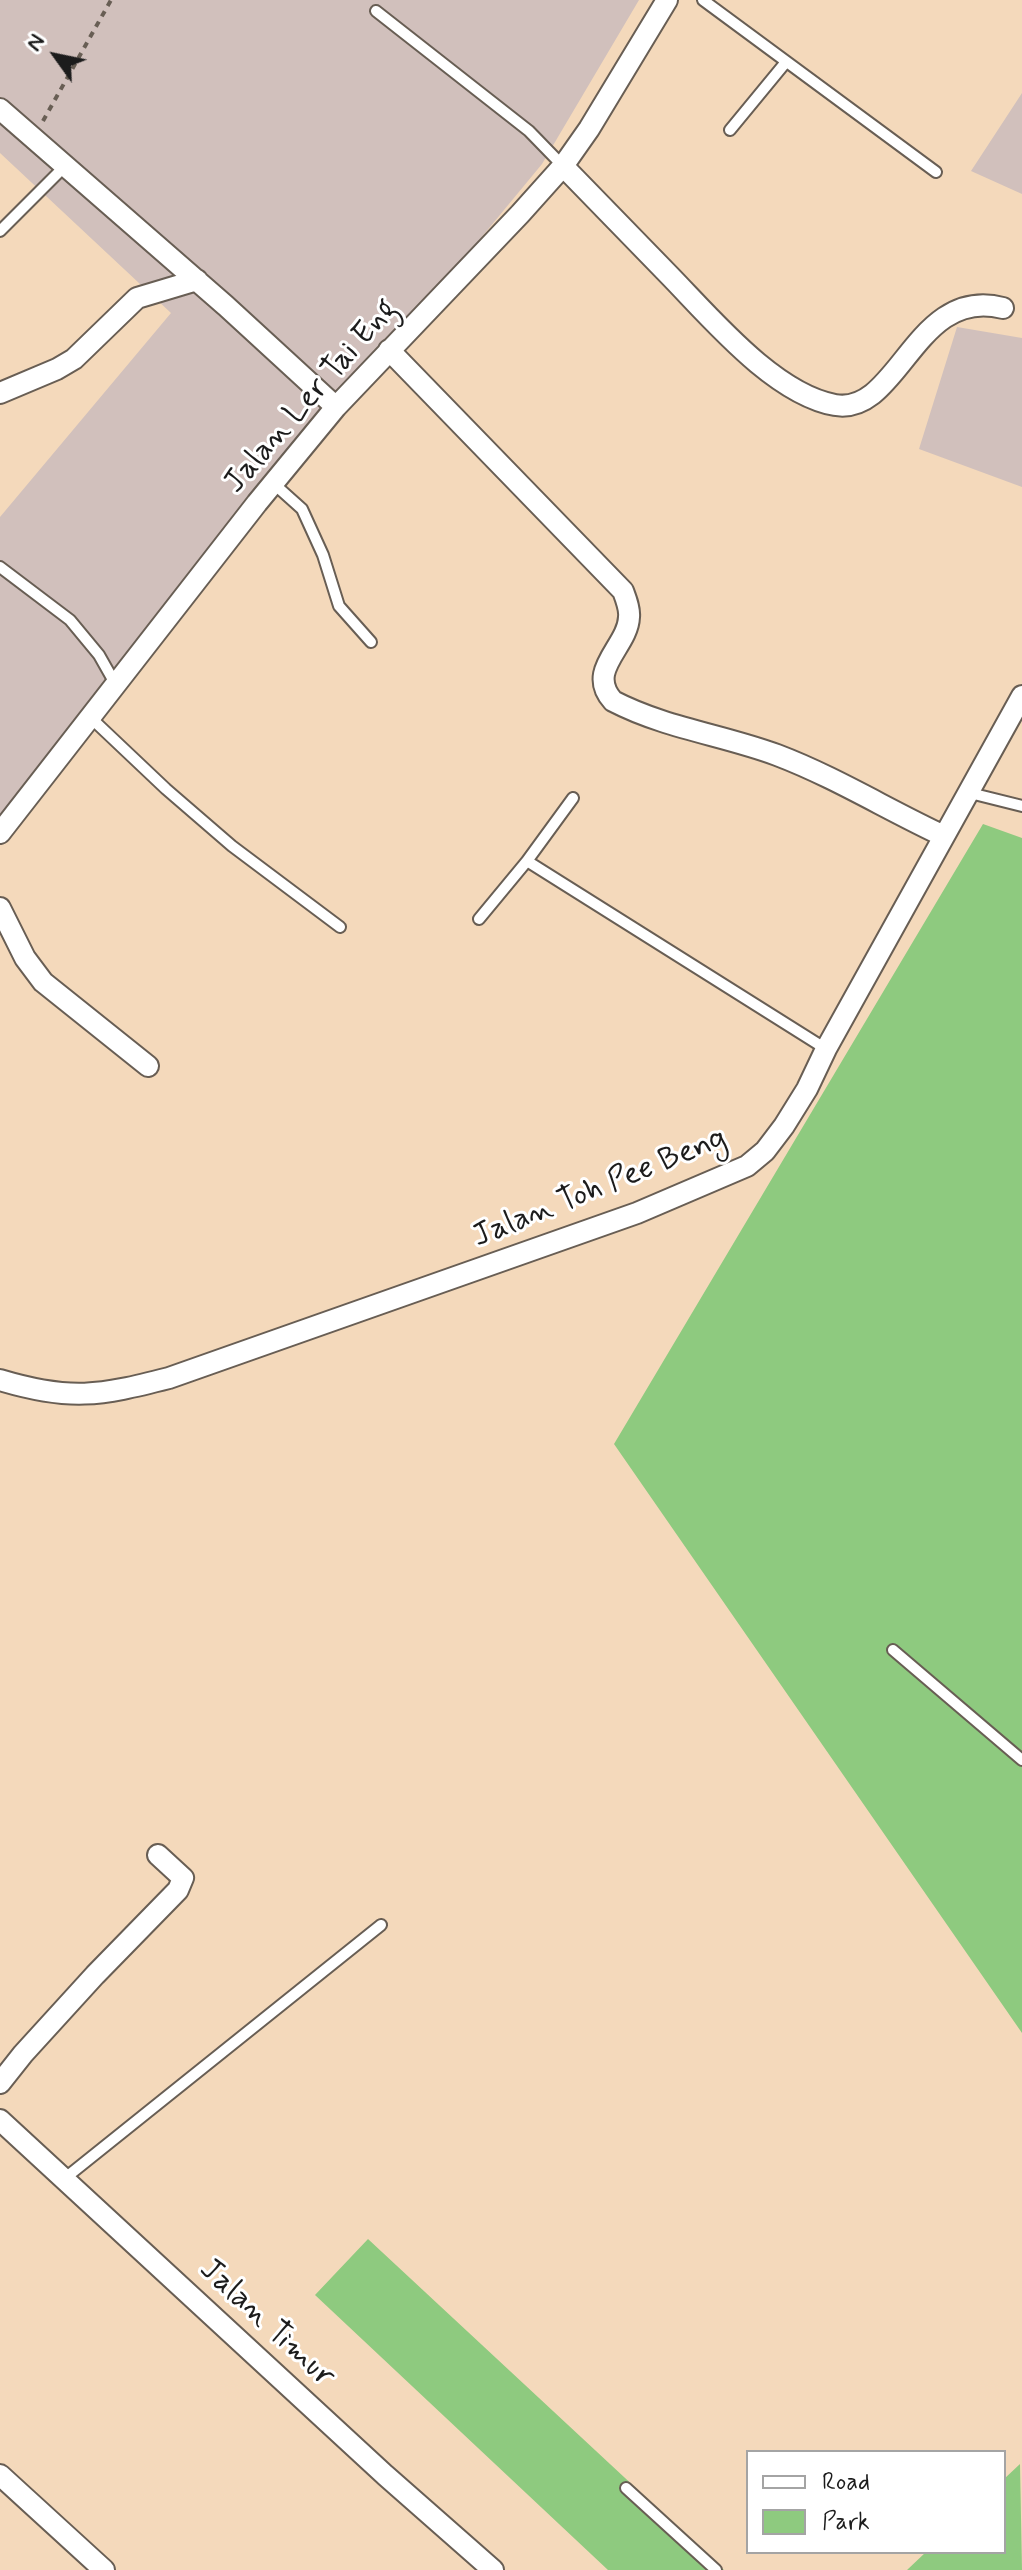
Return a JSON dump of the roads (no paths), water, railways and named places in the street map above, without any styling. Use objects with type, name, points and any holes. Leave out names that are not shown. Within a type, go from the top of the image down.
[{"type":"street","name":"Jalan Ler Tai Eng","points":[[2,826],[336,407],[563,166],[667,0]]},
{"type":"street","points":[[0,109],[197,280],[336,407]]},
{"type":"street","points":[[563,166],[734,342],[774,375],[810,397],[839,406],[870,398],[931,328],[960,307],[984,303],[1003,308]]},
{"type":"street","points":[[0,393],[74,359],[137,298],[197,280]]},
{"type":"street","points":[[389,350],[623,591],[630,615],[627,629],[604,674],[607,694],[613,701],[674,726],[751,746],[815,770],[901,817],[944,836]]},
{"type":"street","name":"Jalan Toh Pee Beng","points":[[0,1380],[54,1394],[84,1396],[169,1378],[637,1213],[747,1166],[765,1151],[799,1101],[1022,696]]},
{"type":"street","points":[[0,908],[25,958],[43,982],[148,1066]]},
{"type":"street","points":[[0,2083],[47,2027],[178,1890],[183,1878],[158,1855]]},
{"type":"street","name":"Jalan Timur","points":[[0,2120],[385,2475],[493,2570]]},
{"type":"street","points":[[0,2475],[104,2570]]},
{"type":"lane","points":[[703,0],[936,172]]},
{"type":"lane","points":[[376,11],[529,131],[563,166]]},
{"type":"lane","points":[[730,130],[786,62]]},
{"type":"lane","points":[[0,231],[66,165]]},
{"type":"lane","points":[[273,483],[302,509],[323,555],[339,606],[371,642]]},
{"type":"lane","points":[[0,567],[70,620],[99,655],[116,685]]},
{"type":"lane","points":[[91,718],[212,829],[340,927]]},
{"type":"lane","points":[[970,793],[1022,806]]},
{"type":"lane","points":[[479,919],[573,798]]},
{"type":"lane","points":[[527,861],[826,1049]]},
{"type":"lane","points":[[893,1650],[1022,1760]]},
{"type":"lane","points":[[64,2179],[381,1925]]},
{"type":"lane","points":[[626,2488],[716,2570]]}]
